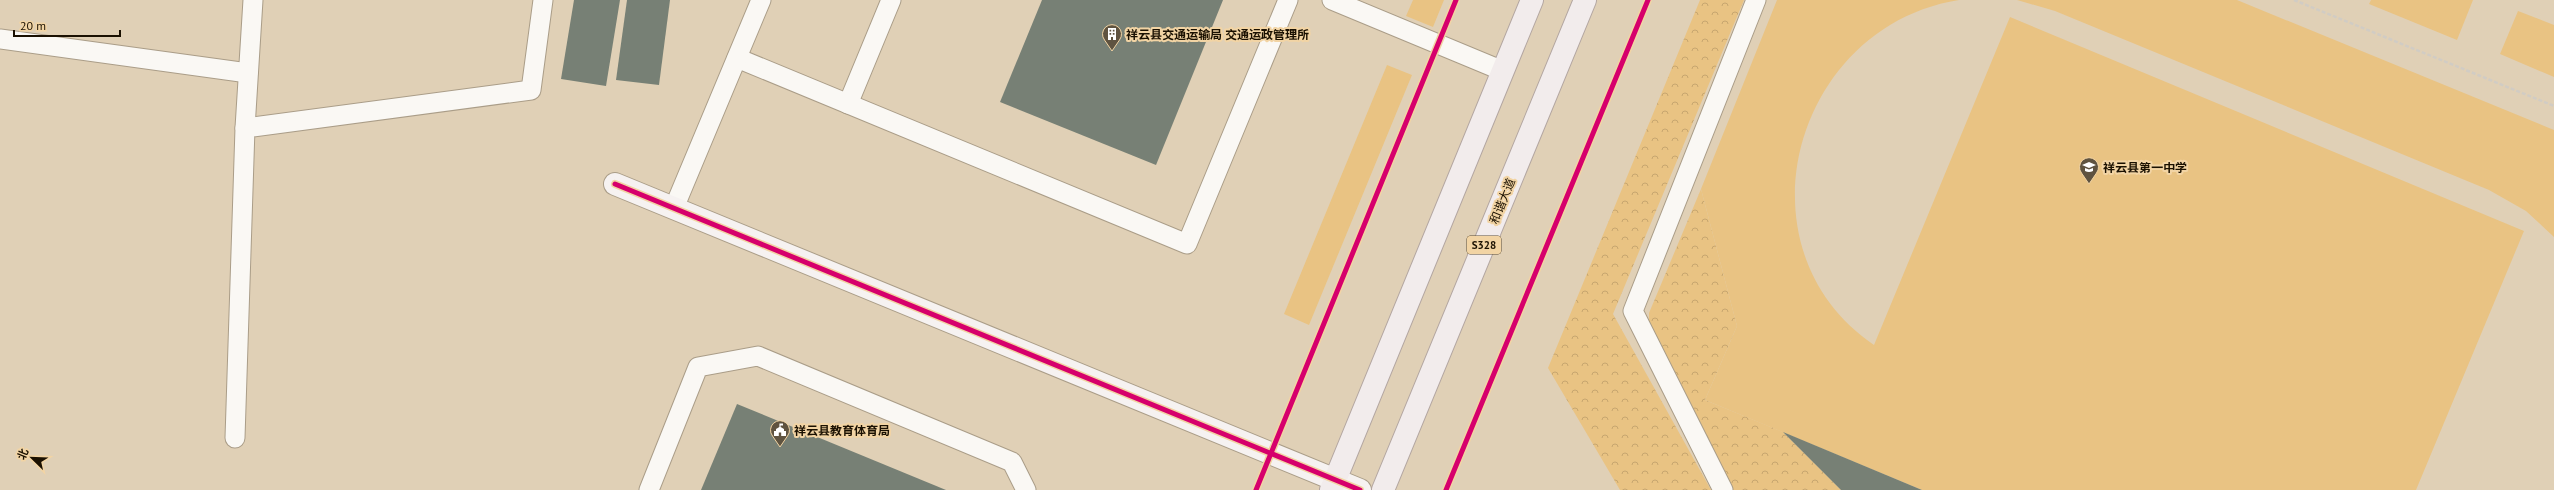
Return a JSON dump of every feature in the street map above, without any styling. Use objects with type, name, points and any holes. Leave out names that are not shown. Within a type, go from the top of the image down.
[{"type":"main road","points":[[1333,485],[1532,0]]},
{"type":"main road","name":"和谐大道","points":[[1383,490],[1585,0]]},
{"type":"street","points":[[615,184],[1333,485],[1360,490]]},
{"type":"lane","points":[[235,438],[245,128],[253,0]]},
{"type":"lane","points":[[245,128],[531,90],[543,0]]},
{"type":"lane","points":[[674,208],[760,0]]},
{"type":"lane","points":[[848,104],[891,0]]},
{"type":"lane","points":[[737,58],[1187,244],[1288,0]]},
{"type":"lane","points":[[1332,0],[1503,70]]},
{"type":"lane","points":[[1723,490],[1633,311],[1756,0]]},
{"type":"lane","points":[[0,39],[248,74]]},
{"type":"lane","points":[[648,490],[698,367],[758,356],[1012,462],[1026,490]]},
{"type":"path","points":[[2294,0],[2554,106]]},
{"type":"green space","points":[[1413,0],[1444,0],[1433,27],[1406,16]]},
{"type":"green space","points":[[1700,0],[1744,0],[1613,314],[1711,490],[1620,490],[1548,368]]},
{"type":"green space","points":[[1777,0],[1959,0],[1902,18],[1856,51],[1822,95],[1801,146],[1795,200],[1804,254],[1830,303],[1874,345],[2010,17],[2524,231],[2416,490],[1922,490],[1705,400],[1737,326],[1701,189]]},
{"type":"green space","points":[[2017,0],[2237,0],[2554,130],[2554,237],[2526,211],[2489,190],[2055,11]]},
{"type":"green space","points":[[2371,0],[2473,0],[2457,40],[2369,4]]},
{"type":"green space","points":[[2518,11],[2554,25],[2554,77],[2500,54]]},
{"type":"green space","points":[[1387,65],[1412,75],[1309,325],[1284,314]]},
{"type":"green space","points":[[1701,189],[1737,326],[1705,400],[1783,432],[1841,490],[1729,490],[1649,331],[1649,313]]},
{"type":"building","points":[[574,0],[620,0],[606,86],[561,79]]},
{"type":"building","points":[[627,0],[670,0],[659,85],[616,80]]},
{"type":"building","name":"祥云县交通运输局 交通运政管理所","points":[[1042,0],[1223,0],[1156,165],[1000,102]]},
{"type":"building","name":"祥云县教育体育局","points":[[737,404],[946,490],[701,490]]},
{"type":"building","points":[[1783,432],[1922,490],[1841,490]]},
{"type":"cycle path","points":[[1256,490],[1456,0]]},
{"type":"cycle path","points":[[1446,490],[1648,0]]},
{"type":"cycle path","points":[[615,184],[1360,490]]},
{"type":"place","name":"祥云县交通运输局 交通运政管理所","points":[[1112,51]]},
{"type":"place","name":"祥云县第一中学","points":[[2089,184]]},
{"type":"place","name":"祥云县教育体育局","points":[[780,447]]}]
